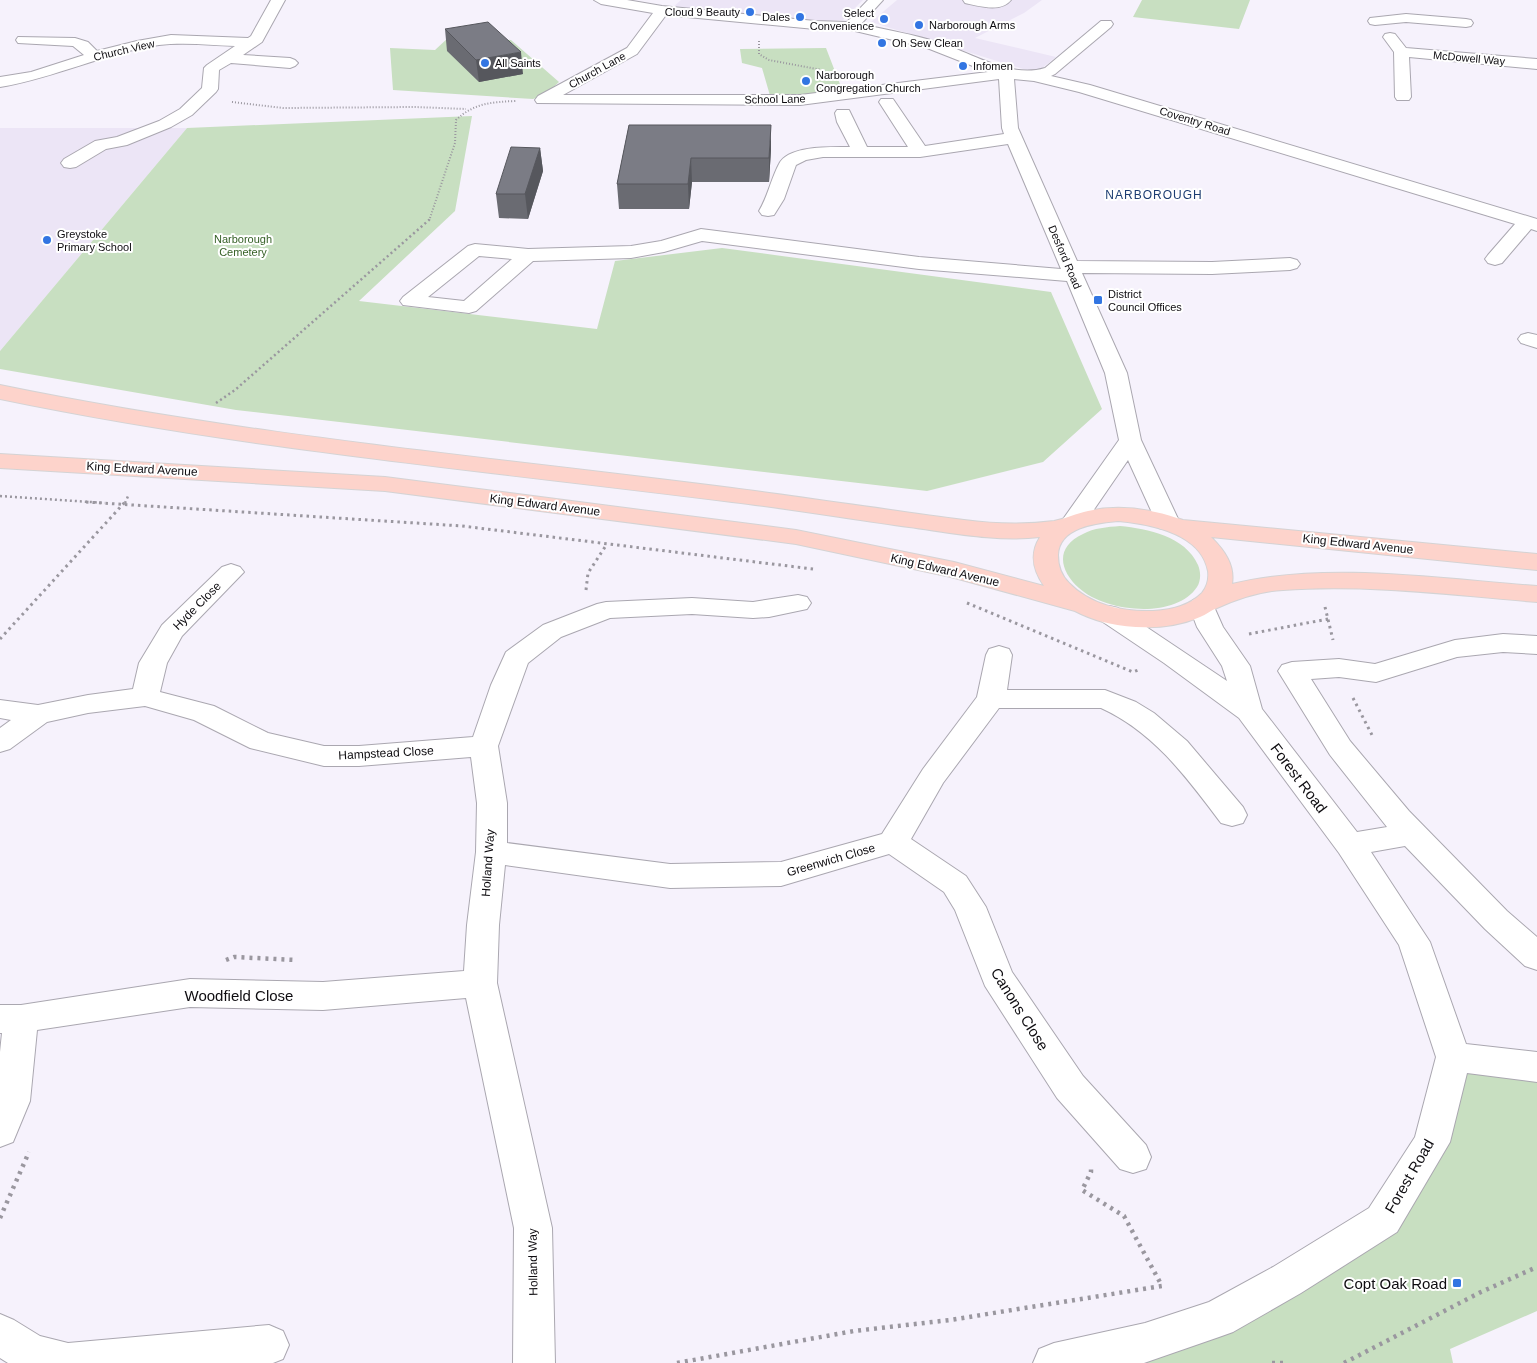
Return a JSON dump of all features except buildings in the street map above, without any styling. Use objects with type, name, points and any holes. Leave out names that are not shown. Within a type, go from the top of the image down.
[{"type":"main road","name":"King Edward Avenue","points":[[0,392],[97,412],[184,426],[519,470],[733,495],[968,528],[1017,532],[1068,524],[1094,516],[1118,514],[1144,516],[1174,525],[1537,562]]},
{"type":"main road","name":"King Edward Avenue","points":[[0,461],[385,484],[796,537],[954,570],[1083,605],[1109,614],[1135,619],[1160,619],[1184,615],[1241,590],[1281,582],[1367,581],[1537,594]]},
{"type":"main road","name":"King Edward Avenue","points":[[1068,524],[1050,540],[1044,556],[1048,573],[1061,590],[1083,605]]},
{"type":"main road","name":"King Edward Avenue","points":[[1174,525],[1200,540],[1215,554],[1222,571],[1220,587],[1206,604]]},
{"type":"street","points":[[70,163],[101,145],[121,141],[166,124],[186,112],[210,89],[212,68],[257,39],[278,0]]},
{"type":"street","name":"Coventry Road","points":[[601,0],[760,20],[851,26],[932,45],[1006,73],[1034,76],[1084,88],[1532,223]]},
{"type":"street","points":[[851,26],[876,0]]},
{"type":"street","points":[[973,0],[992,4],[1004,0]]},
{"type":"street","name":"Church Lane","points":[[543,100],[632,51],[656,6]]},
{"type":"street","points":[[1403,97],[1401,52],[1385,28],[1375,21],[1406,18],[1466,23]]},
{"type":"street","points":[[1034,76],[1050,71],[1106,24]]},
{"type":"street","name":"Church View","points":[[0,82],[59,69],[94,56],[136,45],[181,38],[251,43]]},
{"type":"street","points":[[23,40],[75,42],[83,45],[94,56]]},
{"type":"street","name":"McDowell Way","points":[[1401,52],[1537,64]]},
{"type":"street","points":[[228,58],[290,62]]},
{"type":"street","name":"School Lane","points":[[543,100],[800,100],[1006,73]]},
{"type":"street","name":"Desford Road","points":[[1006,73],[1010,128],[1116,373],[1130,440],[1174,525]]},
{"type":"street","points":[[887,102],[920,152]]},
{"type":"street","points":[[843,113],[845,122],[862,152]]},
{"type":"street","points":[[910,137],[929,134]]},
{"type":"street","points":[[768,211],[788,163],[794,158],[804,155],[823,152],[920,152],[1014,138]]},
{"type":"street","points":[[1495,259],[1532,223]]},
{"type":"street","points":[[528,255],[469,307],[410,301],[475,250],[528,255],[631,252],[664,246],[701,235],[919,262],[1071,272],[1290,264]]},
{"type":"street","points":[[1068,524],[1130,440]]},
{"type":"street","name":"Hyde Close","points":[[145,697],[153,663],[171,631],[231,572]]},
{"type":"street","name":"Holland Way","points":[[534,1363],[533,1228],[480,983],[483,925],[491,852],[492,803],[484,746],[516,658],[552,631],[606,610],[692,606],[753,610],[798,603]]},
{"type":"street","name":"Forest Road","points":[[1206,604],[1210,627],[1236,666],[1249,711]]},
{"type":"street","name":"Forest Road","points":[[1054,1363],[1145,1343],[1219,1318],[1287,1280],[1383,1220],[1432,1142],[1453,1057],[1414,942],[1350,845],[1249,711],[1174,657],[1109,614]]},
{"type":"street","points":[[1537,645],[1503,643],[1455,649],[1376,674],[1340,668],[1292,671],[1340,748],[1398,819],[1496,920],[1537,957]]},
{"type":"street","name":"Greenwich Close","points":[[491,852],[670,876],[780,874],[893,842],[932,776],[991,699],[1000,655]]},
{"type":"street","name":"Hampstead Close","points":[[0,709],[38,714],[88,704],[145,697],[204,713],[260,741],[324,756],[360,756],[484,746]]},
{"type":"street","points":[[991,699],[1105,699],[1120,704],[1136,713],[1175,744],[1232,815]]},
{"type":"street","points":[[0,742],[38,714]]},
{"type":"street","points":[[1350,845],[1413,833]]},
{"type":"street","name":"Canons Close","points":[[893,842],[955,884],[970,907],[997,976],[1070,1087],[1133,1157]]},
{"type":"street","name":"Woodfield Close","points":[[10,1019],[190,993],[323,996],[480,983]]},
{"type":"street","points":[[0,1131],[12,1101],[10,1019]]},
{"type":"street","points":[[1453,1057],[1537,1067]]},
{"type":"street","points":[[0,1334],[20,1349],[42,1358],[68,1363],[269,1345]]},
{"type":"path","points":[[760,20],[759,54],[769,60],[822,70],[832,78],[836,96]]},
{"type":"path","points":[[210,89],[209,98],[284,108],[415,107],[466,109]]},
{"type":"path","points":[[184,426],[235,390],[429,220],[455,143],[456,120],[466,109],[482,102],[543,100]]},
{"type":"path","points":[[0,639],[124,504],[140,468]]},
{"type":"path","points":[[0,496],[462,526],[820,570]]},
{"type":"path","points":[[585,598],[588,573],[607,544]]},
{"type":"path","points":[[963,601],[1133,672],[1174,657]]},
{"type":"path","points":[[1324,602],[1342,677],[1376,746]]},
{"type":"path","points":[[216,963],[234,957],[303,961]]},
{"type":"path","points":[[0,1218],[32,1143]]},
{"type":"path","points":[[677,1363],[854,1331],[950,1320],[1162,1286],[1124,1216],[1082,1190],[1091,1172],[1091,1156]]},
{"type":"path","points":[[1344,1363],[1481,1292],[1537,1267]]},
{"type":"path","points":[[1272,1363],[1288,1363]]},
{"type":"shaded area","points":[[681,0],[863,0],[843,20],[824,21],[672,8]]},
{"type":"shaded area","points":[[897,0],[1042,0],[1024,13],[975,38],[1056,57],[1036,73],[871,22]]},
{"type":"shaded area","name":"Greystoke Primary School","points":[[0,128],[187,128],[0,351]]},
{"type":"green space","points":[[1142,0],[1250,0],[1239,29],[1133,17]]},
{"type":"green space","points":[[449,37],[511,40],[559,82],[545,95],[533,99],[393,90],[390,48],[435,50]]},
{"type":"green space","points":[[826,48],[843,92],[771,99],[762,68],[742,63],[740,49]]},
{"type":"green space","name":"Narborough Cemetery","points":[[472,116],[455,211],[359,301],[597,329],[615,261],[722,248],[1051,292],[1102,409],[1043,462],[927,491],[236,410],[0,369],[0,351],[187,128]]},
{"type":"green space","points":[[1120,526],[1142,529],[1165,536],[1184,547],[1192,555],[1199,568],[1200,579],[1197,587],[1187,598],[1157,608],[1122,607],[1105,603],[1091,596],[1072,581],[1067,574],[1063,559],[1068,545],[1074,539],[1087,532]]},
{"type":"green space","points":[[1453,1057],[1537,1067],[1537,1311],[1450,1349],[1453,1363],[1054,1363],[1145,1343],[1383,1220]]},
{"type":"place","name":"Cloud 9 Beauty","points":[[750,12]]},
{"type":"place","name":"Dales","points":[[800,17]]},
{"type":"place","name":"Select Convenience","points":[[884,19]]},
{"type":"place","name":"Narborough Arms","points":[[919,25]]},
{"type":"place","name":"Oh Sew Clean","points":[[882,43]]},
{"type":"place","name":"All Saints","points":[[485,63]]},
{"type":"place","name":"Infomen","points":[[963,66]]},
{"type":"place","name":"Narborough Congregation Church","points":[[806,81]]},
{"type":"place","name":"Greystoke Primary School","points":[[47,240]]},
{"type":"place","name":"District Council Offices","points":[[1098,300]]},
{"type":"place","name":"Copt Oak Road","points":[[1457,1283]]},
{"type":"district","name":"NARBOROUGH","points":[[1154,195]]}]
